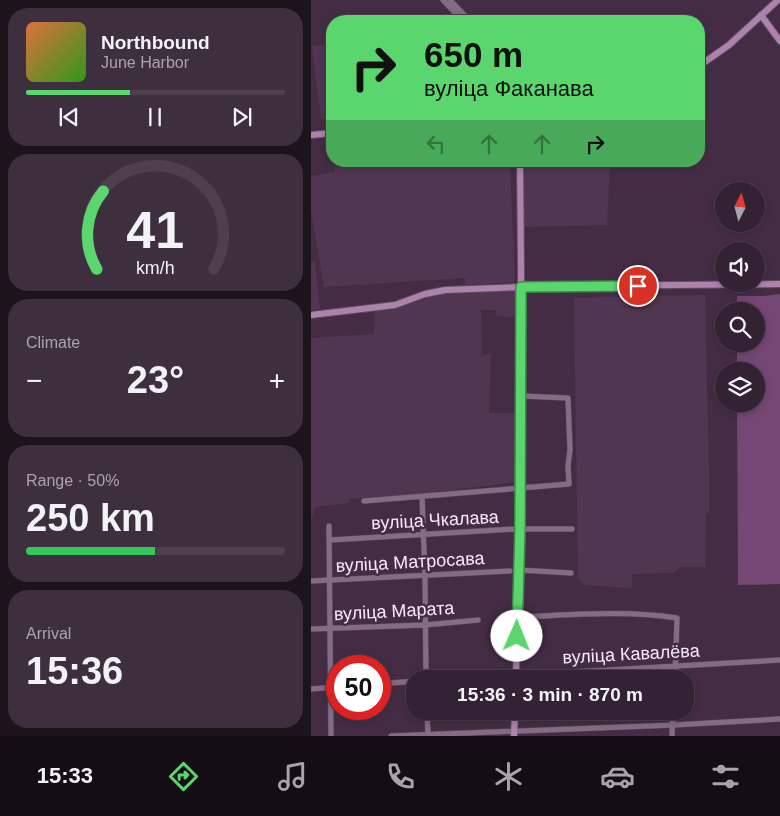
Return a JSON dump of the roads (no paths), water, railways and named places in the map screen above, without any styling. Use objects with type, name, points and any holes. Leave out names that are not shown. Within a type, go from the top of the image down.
[{"type":"main road","points":[[705,62],[729,45],[778,0]]},
{"type":"main road","points":[[761,15],[780,41]]},
{"type":"main road","points":[[311,135],[326,134]]},
{"type":"main road","points":[[516,670],[521,396],[519,167]]},
{"type":"main road","points":[[311,315],[395,305],[425,294],[445,290],[521,287],[780,284]]},
{"type":"main road","points":[[514,734],[515,720]]},
{"type":"street","points":[[443,0],[457,15]]},
{"type":"street","points":[[450,0],[464,15]]},
{"type":"street","points":[[364,501],[569,484],[568,398],[521,396]]},
{"type":"street","points":[[422,496],[426,670]]},
{"type":"street","points":[[329,526],[330,655]]},
{"type":"street","name":"вуліца Чкалава","points":[[330,540],[520,529],[572,529]]},
{"type":"street","points":[[519,570],[571,573]]},
{"type":"street","name":"вуліца Матросава","points":[[311,581],[510,571]]},
{"type":"street","points":[[518,617],[583,614],[651,614],[677,618],[676,670]]},
{"type":"street","name":"вуліца Марата","points":[[311,629],[425,625],[478,620]]},
{"type":"street","name":"вуліца Кавалёва","points":[[609,670],[780,660]]},
{"type":"street","points":[[391,683],[406,682]]},
{"type":"street","points":[[311,688],[326,687]]},
{"type":"street","points":[[391,736],[514,734],[780,719]]},
{"type":"street","points":[[331,720],[331,736]]},
{"type":"street","points":[[427,720],[428,735]]},
{"type":"street","points":[[672,736],[673,720]]}]
